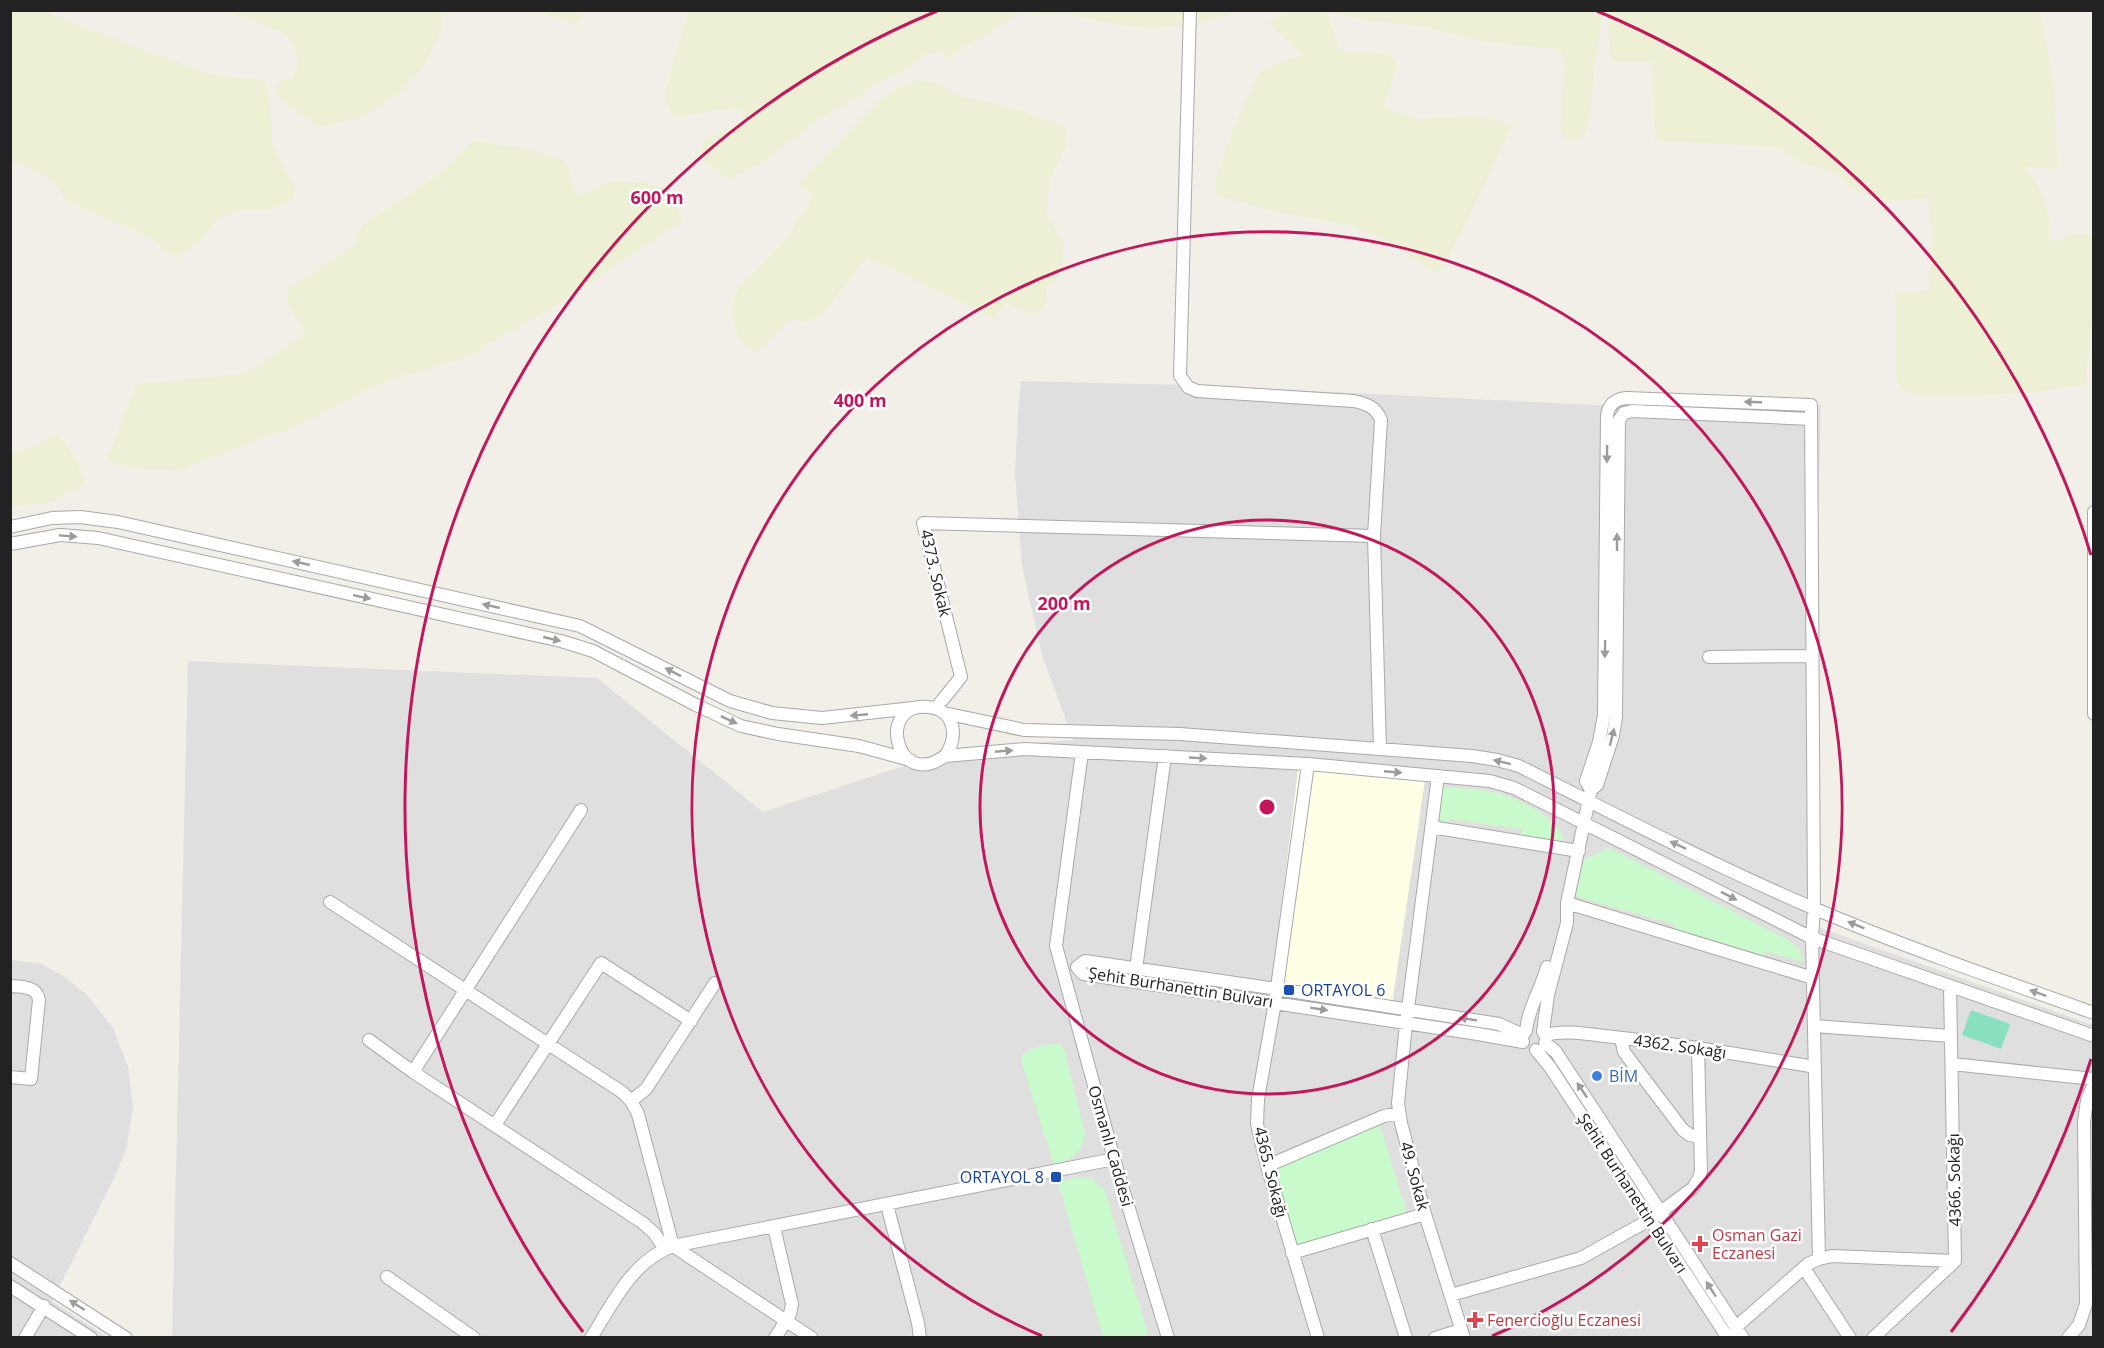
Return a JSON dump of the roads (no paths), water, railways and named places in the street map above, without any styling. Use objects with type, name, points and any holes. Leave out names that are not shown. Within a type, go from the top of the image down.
[{"type":"street","points":[[1190,10],[1180,376],[1188,387],[1197,391],[1363,403],[1374,408],[1381,420],[1374,536],[1380,749]]},
{"type":"street","points":[[1590,796],[1586,781],[1602,734],[1604,715],[1607,416],[1612,403],[1626,398],[1811,405],[1814,908],[1812,938],[1819,1259]]},
{"type":"street","points":[[1612,403],[1624,413]]},
{"type":"street","points":[[1567,903],[1567,923],[1548,995],[1542,1040],[1528,1048],[1524,1036],[1528,1018],[1541,985],[1559,920],[1567,903],[1590,796],[1597,785],[1610,746],[1616,717],[1618,420],[1624,413],[1632,411],[1811,419]]},
{"type":"street","points":[[2094,512],[2094,714]]},
{"type":"street","points":[[10,526],[52,518],[80,517],[118,522],[580,626],[730,701],[772,713],[822,718],[927,706],[1024,730],[1180,734],[1497,760],[1519,766],[1590,796],[1656,835],[1814,908],[1934,956],[2094,1013]]},
{"type":"street","name":"4373. Sokak","points":[[940,711],[961,677],[923,523],[1374,536]]},
{"type":"street","points":[[10,544],[60,535],[98,538],[561,641],[593,651],[741,726],[859,746],[919,764],[938,761],[951,748],[954,739],[953,729],[940,711]]},
{"type":"street","points":[[1709,657],[1812,657]]},
{"type":"street","points":[[910,760],[898,746],[897,727],[908,711],[917,707]]},
{"type":"street","points":[[945,756],[1025,749],[1308,764],[1490,781],[1514,788],[1812,938],[2094,1036]]},
{"type":"street","name":"Osmanlı Caddesi","points":[[1082,752],[1055,940],[1114,1159],[1167,1338]]},
{"type":"street","points":[[1136,969],[1165,756]]},
{"type":"street","name":"4365. Sokağı","points":[[1308,764],[1275,1002],[1257,1111],[1259,1137],[1318,1338]]},
{"type":"street","name":"49. Sokak","points":[[1438,776],[1406,1023],[1399,1089],[1399,1113],[1425,1214],[1462,1334]]},
{"type":"street","points":[[413,1072],[580,810]]},
{"type":"street","points":[[1431,827],[1579,851]]},
{"type":"street","points":[[330,902],[617,1088],[631,1101],[640,1120],[669,1248]]},
{"type":"street","points":[[1567,903],[1813,978]]},
{"type":"street","name":"Şehit Burhanettin Bulvarı","points":[[1085,961],[1276,989],[1499,1024],[1524,1036],[1406,1023],[1083,974],[1077,967],[1085,961]]},
{"type":"street","points":[[495,1125],[601,963],[691,1021]]},
{"type":"street","points":[[1061,968],[1077,967]]},
{"type":"street","points":[[631,1101],[646,1089],[715,983]]},
{"type":"street","points":[[10,986],[35,990],[39,994],[39,1000],[31,1079],[10,1077]]},
{"type":"street","name":"4366. Sokağı","points":[[1950,987],[1955,1261]]},
{"type":"street","points":[[1814,1026],[1951,1036]]},
{"type":"street","name":"4362. Sokağı","points":[[1524,1036],[1532,1028],[1542,1040],[1564,1032],[1698,1047],[1815,1067]]},
{"type":"street","points":[[1621,1038],[1624,1052],[1683,1130],[1690,1135],[1700,1137]]},
{"type":"street","points":[[369,1040],[413,1072],[643,1223],[669,1248],[812,1338]]},
{"type":"street","name":"Şehit Burhanettin Bulvarı","points":[[1542,1040],[1556,1052],[1662,1211],[1738,1334]]},
{"type":"street","name":"Şehit Burhanettin Bulvarı","points":[[1542,1040],[1550,1067],[1728,1338]]},
{"type":"street","points":[[1451,1295],[1581,1258],[1651,1219],[1697,1184],[1701,1171],[1698,1047]]},
{"type":"street","points":[[1952,1064],[2094,1079]]},
{"type":"street","points":[[2068,1338],[2079,1325],[2086,1304],[2084,1122],[2087,1100],[2094,1084]]},
{"type":"street","points":[[1267,1166],[1384,1116],[1399,1113]]},
{"type":"street","points":[[591,1338],[635,1271],[652,1256],[669,1248],[1114,1159]]},
{"type":"street","points":[[887,1205],[920,1338]]},
{"type":"street","points":[[1292,1252],[1425,1214]]},
{"type":"street","points":[[774,1227],[792,1301],[790,1314],[774,1338]]},
{"type":"street","points":[[1372,1229],[1406,1338]]},
{"type":"street","points":[[1738,1334],[1804,1268],[1819,1259],[1832,1256],[1955,1261]]},
{"type":"street","points":[[1874,1338],[1955,1261]]},
{"type":"street","points":[[10,1263],[126,1338]]},
{"type":"street","points":[[1804,1268],[1850,1338]]},
{"type":"street","points":[[387,1277],[474,1338]]},
{"type":"street","points":[[10,1286],[91,1338]]},
{"type":"street","points":[[25,1338],[44,1306]]},
{"type":"street","points":[[1435,1338],[1462,1334]]},
{"type":"place","name":"ORTAYOL 6","points":[[1289,990]]},
{"type":"place","name":"BİM","points":[[1597,1076]]},
{"type":"place","name":"ORTAYOL 8","points":[[1056,1177]]},
{"type":"place","name":"Osman Gazi Eczanesi","points":[[1700,1244]]},
{"type":"place","name":"Fenercioğlu Eczanesi","points":[[1475,1320]]}]
